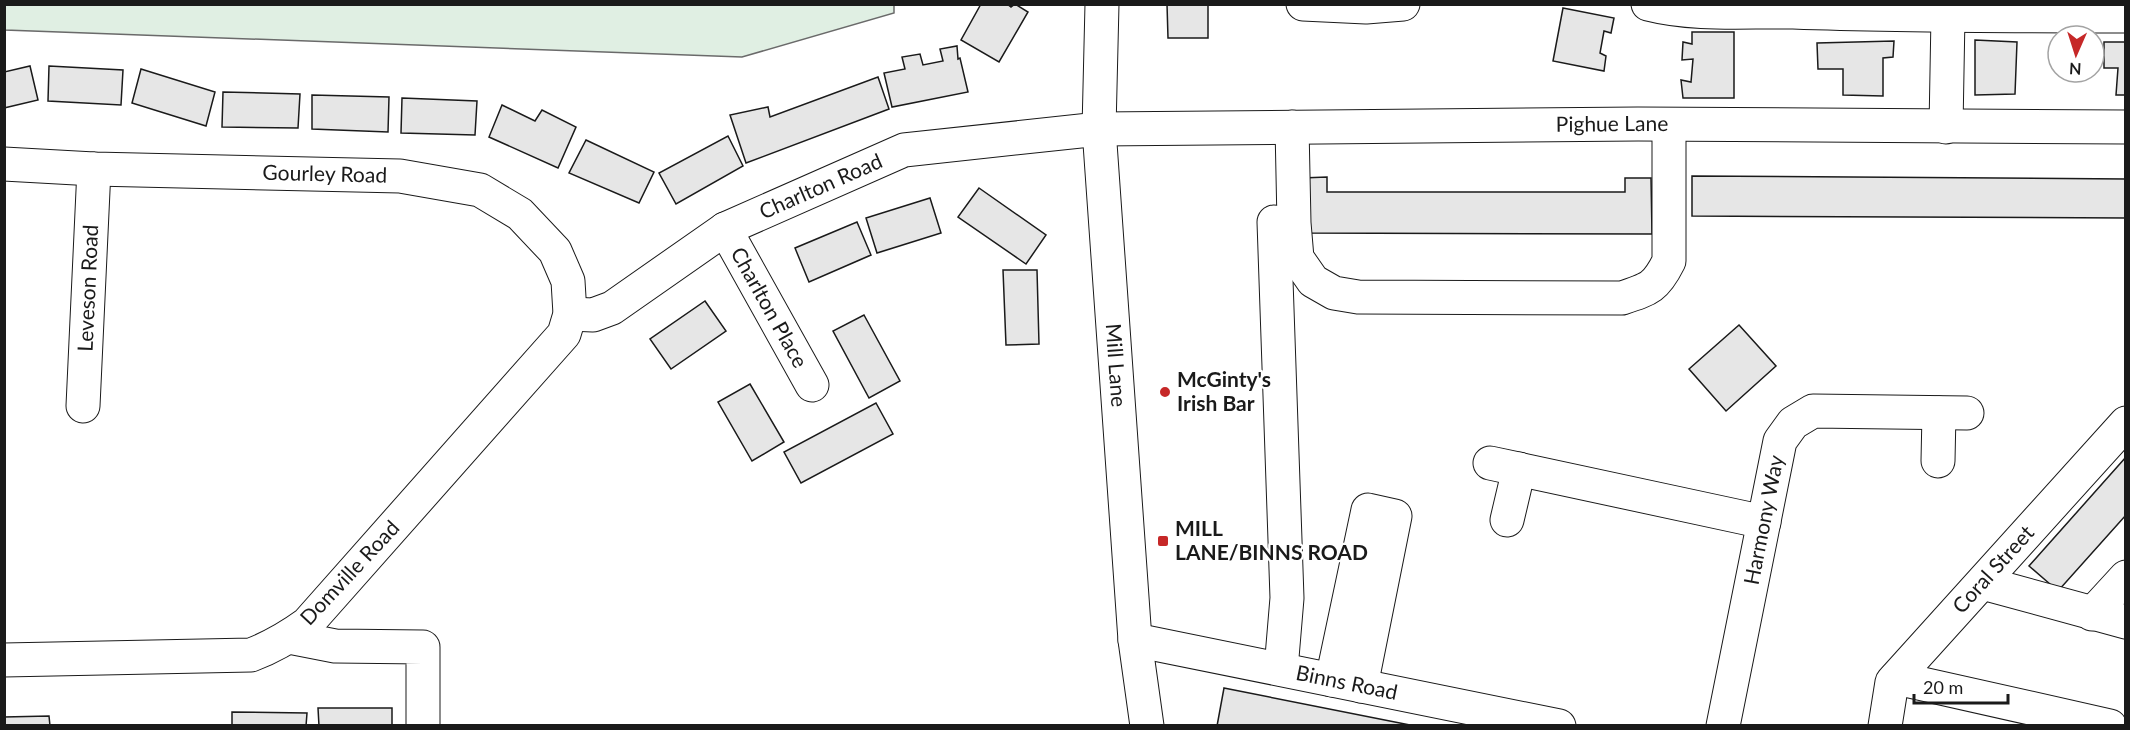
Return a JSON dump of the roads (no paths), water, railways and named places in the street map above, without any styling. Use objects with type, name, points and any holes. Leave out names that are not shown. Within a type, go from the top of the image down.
[{"type":"street","name":"Mill Lane","points":[[1102,4],[1099,129],[1135,640],[1147,726]]},
{"type":"street","points":[[1303,4],[1366,7],[1403,4]]},
{"type":"street","points":[[1648,4],[1713,12],[2126,16]]},
{"type":"street","points":[[1946,127],[1948,16]]},
{"type":"street","name":"Pighue Lane","points":[[1099,129],[1669,125],[2126,127]]},
{"type":"street","points":[[1282,127],[1297,258],[1313,281],[1334,293],[1358,297],[1622,298],[1648,290],[1661,276],[1669,261],[1669,125]]},
{"type":"street","points":[[1281,669],[1287,598],[1282,127]]},
{"type":"street","name":"Charlton Road","points":[[570,315],[593,315],[612,308],[725,229],[904,150],[1099,129]]},
{"type":"street","name":"Gourley Road","points":[[4,164],[94,169],[400,176],[480,190],[520,214],[555,251],[568,281],[570,315]]},
{"type":"street","name":"Leveson Road","points":[[83,406],[94,169]]},
{"type":"street","name":"Charlton Place","points":[[725,229],[812,385]]},
{"type":"street","name":"Domville Road","points":[[4,660],[251,655],[289,638],[307,624],[564,334],[570,315]]},
{"type":"street","name":"Harmony Way","points":[[1723,726],[1780,441],[1793,423],[1813,411],[1953,413],[1938,461]]},
{"type":"street","name":"Coral Street","points":[[1885,726],[1893,682],[1896,678],[2126,423]]},
{"type":"street","points":[[1507,520],[1504,466],[1764,522]]},
{"type":"street","points":[[2092,614],[2126,577]]},
{"type":"street","points":[[1983,583],[2126,622]]},
{"type":"street","points":[[289,638],[335,646],[423,647],[423,726]]},
{"type":"street","name":"Binns Road","points":[[1135,640],[1559,726]]},
{"type":"street","points":[[1896,678],[2110,726]]},
{"type":"place","name":"McGinty's Irish Bar","points":[[1165,392]]},
{"type":"place","name":"MILL LANE/BINNS ROAD","points":[[1163,541]]}]
